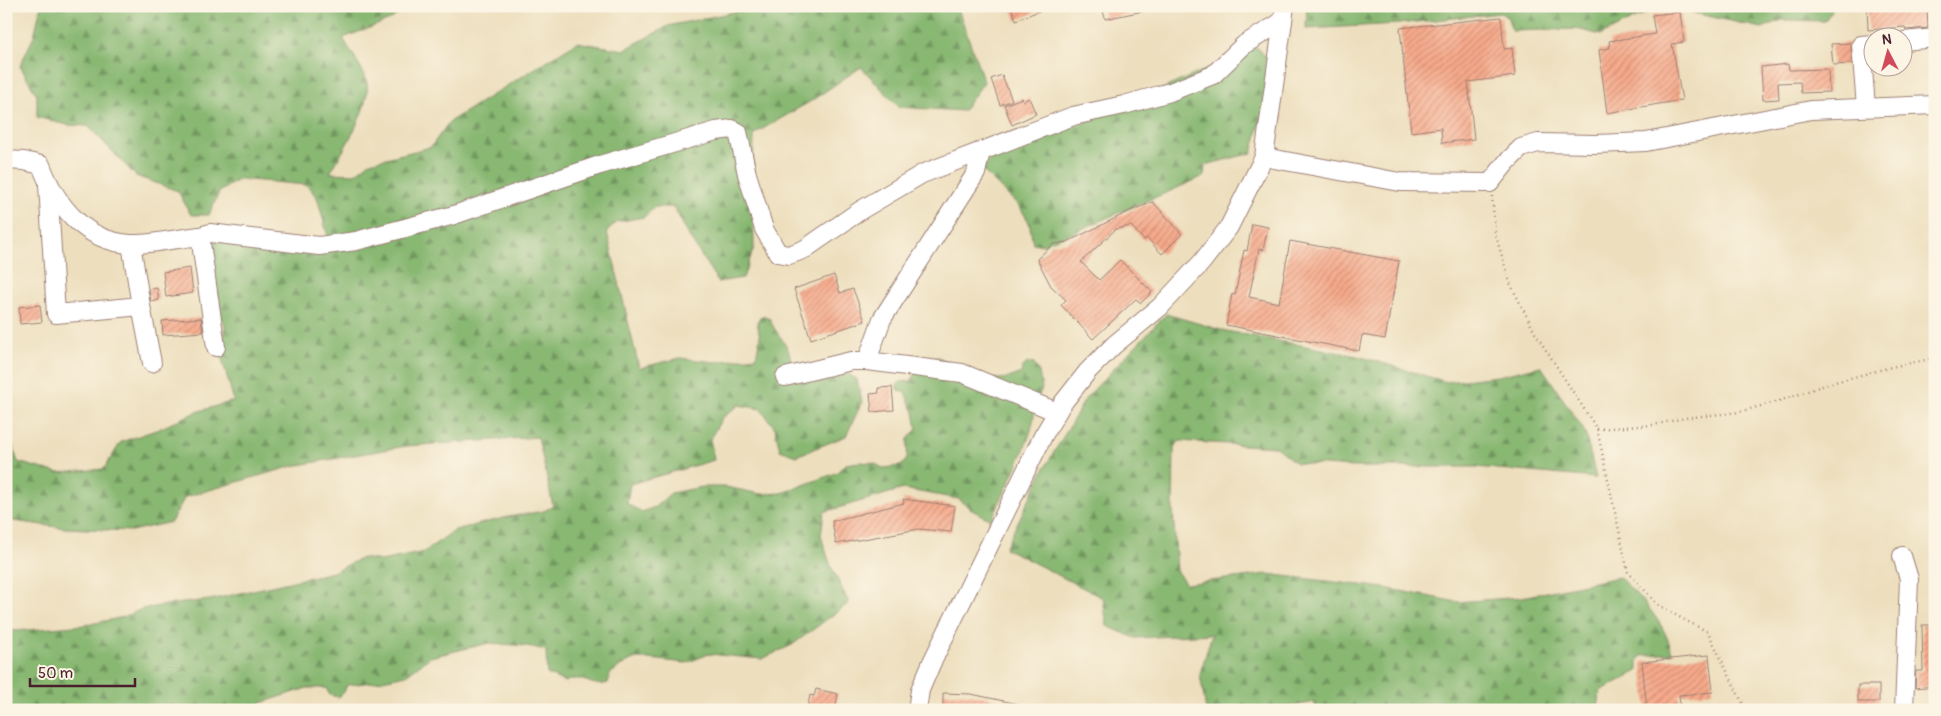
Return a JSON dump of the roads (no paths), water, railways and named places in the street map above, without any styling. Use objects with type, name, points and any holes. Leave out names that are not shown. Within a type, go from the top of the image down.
[{"type":"street","points":[[6,160],[24,160],[41,165],[48,184],[62,206],[86,230],[103,239],[131,244],[200,236],[210,233],[319,246],[356,241],[454,215],[600,166],[716,131],[732,129],[738,132],[747,174],[764,229],[778,253],[789,255],[806,249],[861,210],[922,174],[1073,116],[1124,105],[1170,92],[1212,75],[1246,44],[1284,14]]},
{"type":"street","points":[[917,710],[920,690],[932,662],[1043,436],[1058,412],[1088,371],[1114,345],[1160,307],[1202,262],[1229,228],[1264,157],[1284,14]]},
{"type":"street","points":[[1914,40],[1935,38]]},
{"type":"street","points":[[1864,45],[1861,45],[1866,107]]},
{"type":"street","points":[[1264,157],[1400,182],[1490,183],[1521,148],[1538,143],[1596,144],[1646,142],[1811,110],[1935,105]]},
{"type":"street","points":[[867,361],[882,319],[976,173],[981,151]]},
{"type":"street","points":[[48,184],[56,314],[141,306]]},
{"type":"street","points":[[200,236],[216,347]]},
{"type":"street","points":[[131,244],[152,362]]},
{"type":"street","points":[[784,377],[851,361],[867,361],[962,374],[1058,412]]},
{"type":"street","points":[[1902,556],[1909,579],[1904,710]]}]
